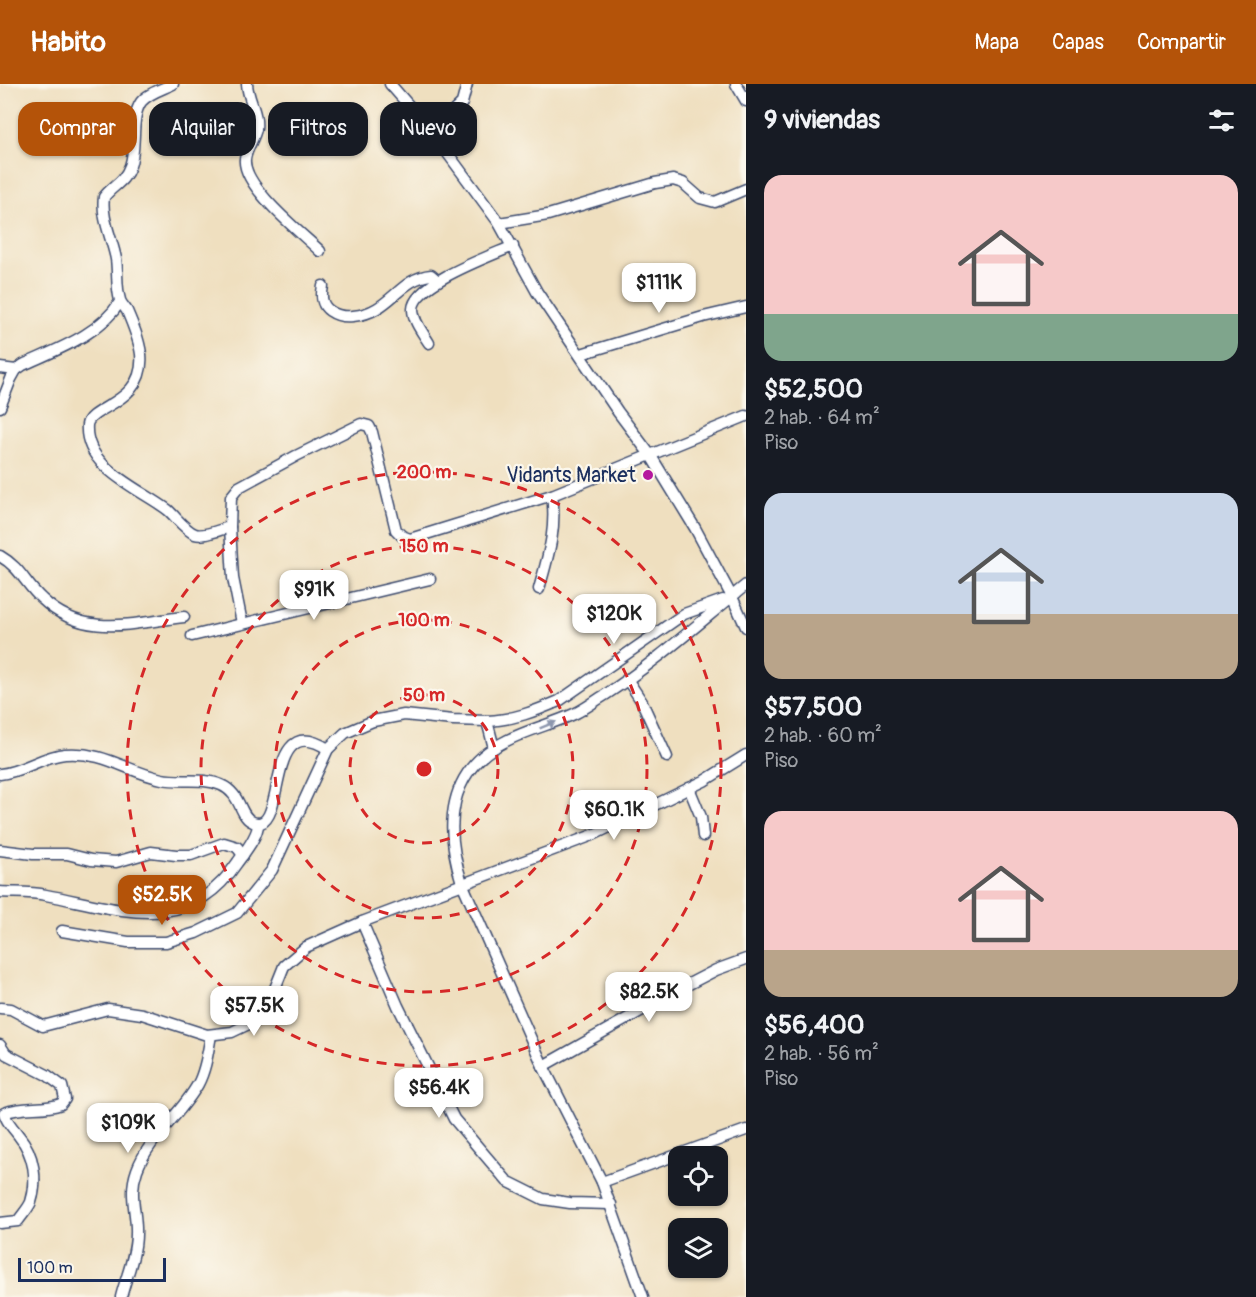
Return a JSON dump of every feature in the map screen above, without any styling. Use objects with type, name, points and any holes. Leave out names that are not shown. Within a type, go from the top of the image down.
[{"type":"street","points":[[173,84],[141,102],[137,113],[131,165],[123,181],[104,197],[105,215],[116,258],[120,302],[127,310],[139,343],[141,366],[138,378],[125,396],[91,417],[87,428],[94,451],[108,469],[156,502],[194,534],[230,526]]},
{"type":"street","points":[[247,84],[247,96],[255,111],[256,129],[244,160],[250,181],[260,194],[320,250]]},
{"type":"street","points":[[390,84],[406,102]]},
{"type":"street","points":[[462,102],[467,84]]},
{"type":"street","points":[[736,84],[746,101]]},
{"type":"street","points":[[450,156],[499,223],[537,292],[618,412],[651,456],[695,528],[746,627]]},
{"type":"street","points":[[499,223],[548,215],[654,183],[674,180],[683,183],[700,198],[715,202],[746,189]]},
{"type":"street","points":[[429,343],[416,319],[414,306],[416,299],[438,281],[513,246]]},
{"type":"street","points":[[323,286],[321,294],[325,306],[336,315],[345,316],[374,311],[417,278],[431,275],[438,281]]},
{"type":"street","points":[[0,406],[16,370],[100,326],[112,315],[120,302]]},
{"type":"street","points":[[581,354],[662,328],[746,307]]},
{"type":"street","points":[[0,368],[16,370]]},
{"type":"street","points":[[242,623],[233,578],[231,497],[236,489],[323,442],[363,424],[369,426],[372,432],[394,525],[399,534],[414,539],[552,495],[746,416]]},
{"type":"street","points":[[539,589],[554,534],[555,512],[552,495]]},
{"type":"street","points":[[0,556],[16,567],[46,603],[61,614],[78,622],[94,626],[111,626],[184,616]]},
{"type":"street","points":[[192,636],[430,579]]},
{"type":"street","points":[[643,1297],[602,1182],[543,1065],[462,883],[455,861],[451,825],[453,805],[472,766],[494,748],[515,737],[577,713],[627,679],[746,585]]},
{"type":"street","points":[[62,931],[128,942],[166,942],[196,933],[237,913],[272,870],[328,749],[345,733],[373,721],[404,715],[488,721],[505,720],[538,710],[559,701],[684,614],[732,597]]},
{"type":"street","points":[[627,679],[642,702],[667,757]]},
{"type":"street","points":[[488,721],[494,748]]},
{"type":"street","points":[[0,774],[57,755],[100,756],[164,780],[220,784],[235,795],[249,820],[258,823],[266,820],[270,813],[281,766],[288,750],[297,743],[310,740],[328,749]]},
{"type":"street","points":[[0,1008],[11,1009],[44,1026],[108,1009],[142,1014],[207,1035],[232,1032],[255,1021],[272,996],[284,966],[306,947],[362,922],[593,835],[689,788],[746,755]]},
{"type":"street","points":[[689,788],[701,817],[703,836]]},
{"type":"street","points":[[0,892],[43,894],[130,912],[155,913],[195,902],[212,893],[224,882],[243,855],[258,829],[258,823]]},
{"type":"street","points":[[0,850],[33,854],[68,854],[107,862],[124,861],[136,855],[151,852],[190,855],[224,843],[237,847],[243,855]]},
{"type":"street","points":[[362,922],[398,1006],[454,1119],[507,1181],[543,1199],[570,1203],[611,1204]]},
{"type":"street","points":[[543,1065],[685,986],[716,970],[746,959]]},
{"type":"street","points":[[121,1297],[136,1242],[132,1189],[137,1169],[147,1150],[197,1084],[204,1069],[211,1035]]},
{"type":"street","points":[[0,1045],[6,1054],[47,1075],[62,1086],[65,1099],[62,1104],[49,1108],[19,1108],[4,1113],[8,1125],[20,1136],[31,1158],[35,1181],[30,1204],[18,1221],[0,1223]]},
{"type":"street","points":[[602,1182],[746,1130]]},
{"type":"place","name":"Vidants Market","points":[[648,475]]}]
